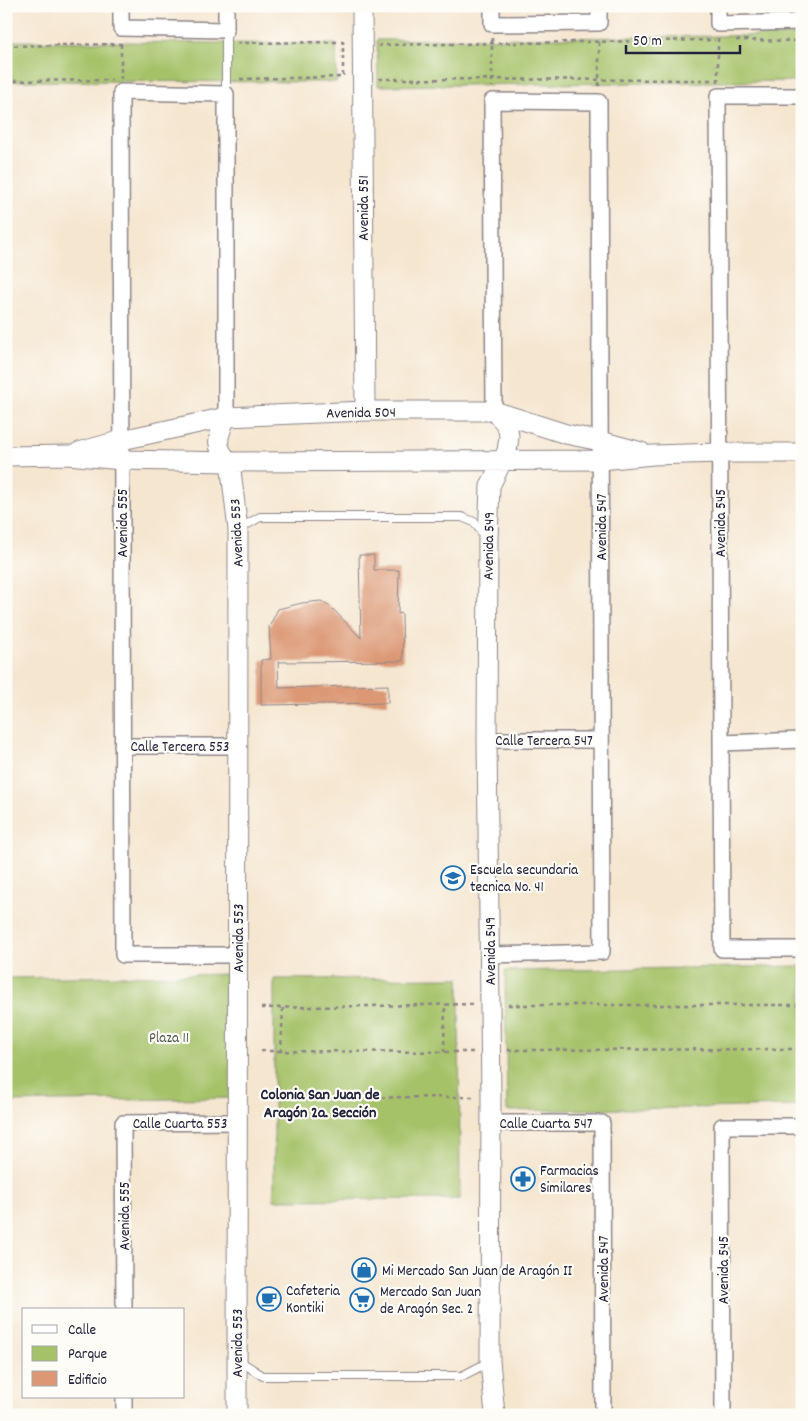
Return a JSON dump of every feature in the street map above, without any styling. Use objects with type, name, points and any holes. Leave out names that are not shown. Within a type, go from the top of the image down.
[{"type":"street","points":[[121,6],[121,28],[226,30],[226,6]]},
{"type":"street","name":"Avenida 551","points":[[362,6],[365,410]]},
{"type":"street","points":[[492,6],[492,24],[599,23],[599,6]]},
{"type":"street","points":[[718,6],[718,24],[802,22]]},
{"type":"street","points":[[121,92],[226,94],[226,417],[218,440],[222,452],[230,462]]},
{"type":"street","name":"Avenida 555","points":[[121,92],[123,955],[238,955]]},
{"type":"street","points":[[718,96],[802,96]]},
{"type":"street","name":"Avenida 545","points":[[718,96],[722,949],[802,949]]},
{"type":"street","points":[[494,411],[492,100],[600,102]]},
{"type":"street","name":"Avenida 547","points":[[490,955],[602,952],[600,102]]},
{"type":"street","name":"Avenida 504","points":[[68,455],[122,440],[226,417],[365,410],[494,411],[566,434],[653,455]]},
{"type":"street","name":"Avenida 549","points":[[494,411],[504,422],[510,437],[503,460],[490,486],[488,539],[490,1361],[495,1415]]},
{"type":"street","name":"Avenida 504","points":[[6,456],[68,455],[122,460],[230,462],[600,460],[653,455],[802,453]]},
{"type":"street","name":"Avenida 553","points":[[230,462],[238,530],[237,1415]]},
{"type":"street","name":"Calle Tercera 547","points":[[488,740],[601,740]]},
{"type":"street","points":[[721,743],[802,740]]},
{"type":"street","name":"Calle Tercera 553","points":[[122,746],[238,746]]},
{"type":"street","name":"Calle Cuarta 553","points":[[123,1123],[237,1122]]},
{"type":"street","name":"Avenida 547","points":[[602,1122],[603,1415]]},
{"type":"street","name":"Calle Cuarta 547","points":[[490,1123],[602,1122]]},
{"type":"street","name":"Avenida 555","points":[[123,1123],[124,1308]]},
{"type":"street","name":"Avenida 545","points":[[724,1415],[722,1126],[802,1126]]},
{"type":"street","points":[[124,1398],[124,1415]]},
{"type":"lane","points":[[226,30],[226,94]]},
{"type":"lane","points":[[238,530],[260,517],[462,516],[474,522],[488,539]]},
{"type":"lane","points":[[237,1359],[263,1376],[462,1376],[490,1361]]},
{"type":"path","points":[[492,24],[492,100]]},
{"type":"path","points":[[718,24],[718,96]]},
{"type":"path","points":[[121,28],[121,92]]},
{"type":"path","points":[[380,52],[380,45],[718,40]]},
{"type":"path","points":[[727,40],[802,41]]},
{"type":"path","points":[[599,42],[600,102]]},
{"type":"path","points":[[380,69],[380,79],[718,80]]},
{"type":"path","points":[[261,1008],[475,1004]]},
{"type":"path","points":[[508,1005],[802,1004]]},
{"type":"path","points":[[444,1052],[445,1005]]},
{"type":"path","points":[[281,1052],[283,1007]]},
{"type":"path","points":[[508,1050],[802,1049]]},
{"type":"path","points":[[261,1051],[475,1052]]},
{"type":"path","points":[[261,1098],[475,1098]]},
{"type":"green space","points":[[802,35],[802,81],[378,86],[377,40]]},
{"type":"green space","points":[[6,41],[336,44],[337,82],[6,81]]},
{"type":"green space","points":[[802,966],[802,1106],[507,1111],[505,971]]},
{"type":"green space","name":"Plaza 11","points":[[232,974],[233,1098],[6,1102],[6,978]]},
{"type":"green space","points":[[459,978],[460,1199],[274,1200],[274,979]]},
{"type":"building","points":[[359,555],[374,555],[374,570],[399,570],[398,613],[402,614],[403,661],[278,662],[279,688],[388,685],[388,703],[261,705],[261,660],[271,659],[269,627],[278,609],[302,603],[321,601],[330,606],[361,638]]},
{"type":"place","name":"Escuela secundaria tecnica No. 41","points":[[453,878]]},
{"type":"place","name":"Farmacias Similares","points":[[523,1179]]},
{"type":"place","name":"Mi Mercado San Juan de Aragón II","points":[[364,1270]]},
{"type":"place","name":"Cafeteria Kontiki","points":[[269,1299]]},
{"type":"place","name":"Mercado San Juan de Aragón Sec. 2","points":[[362,1300]]},
{"type":"district","name":"Colonia San Juan de Aragón 2a. Sección","points":[[320,1102]]}]
